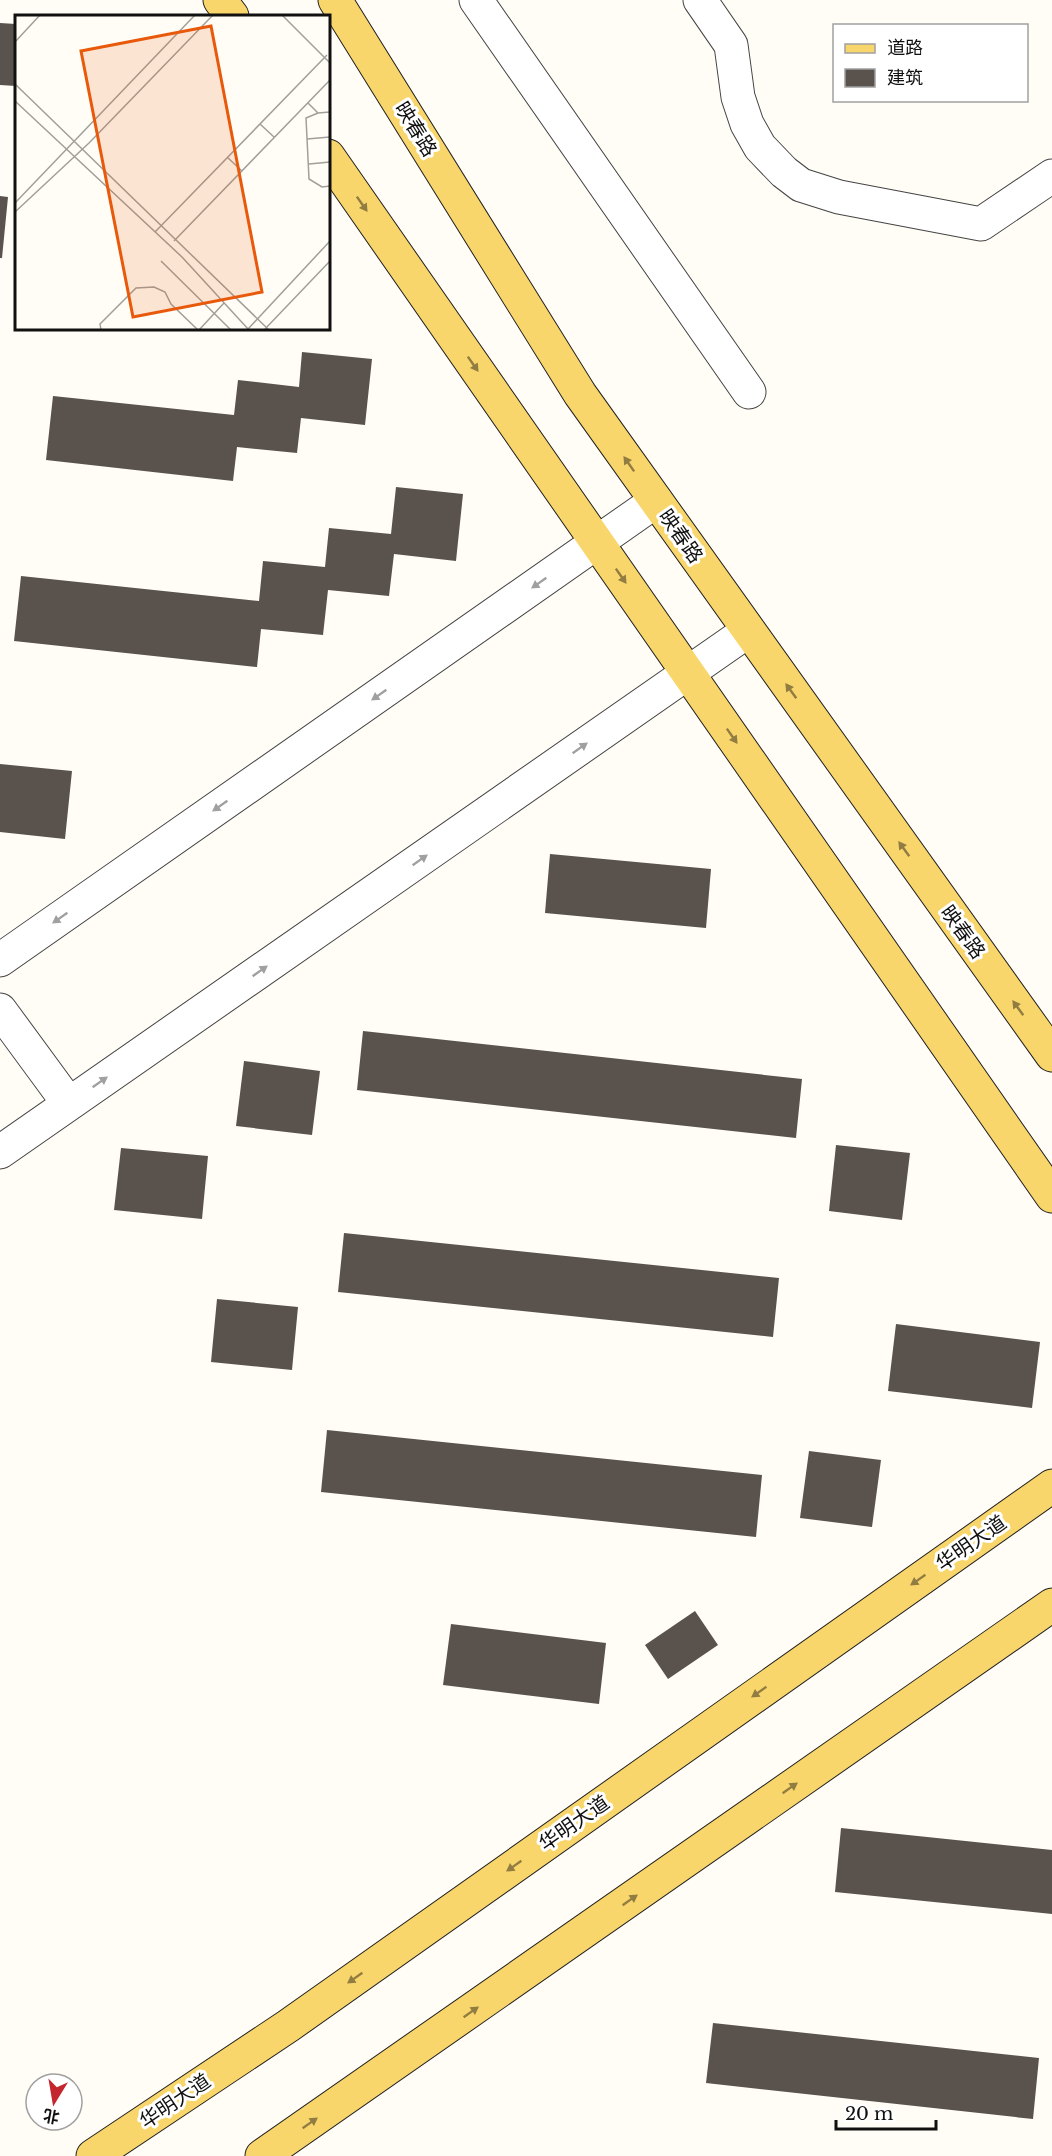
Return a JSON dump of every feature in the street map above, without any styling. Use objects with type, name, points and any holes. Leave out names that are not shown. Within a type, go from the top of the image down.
[{"type":"main road","points":[[220,0],[231,15]]},
{"type":"main road","name":"映春路","points":[[335,0],[579,394],[1052,1055]]},
{"type":"main road","points":[[330,159],[1052,1196]]},
{"type":"main road","name":"华明大道","points":[[93,2156],[288,2026],[1052,1486]]},
{"type":"main road","points":[[262,2156],[1052,1605]]},
{"type":"street","points":[[476,0],[748,392]]},
{"type":"street","points":[[700,0],[731,45],[738,97],[747,124],[760,147],[784,172],[801,185],[839,197],[981,224],[1052,176]]},
{"type":"street","points":[[0,960],[656,501]]},
{"type":"street","points":[[0,1152],[748,632]]},
{"type":"street","points":[[0,1010],[69,1104]]},
{"type":"building","points":[[0,23],[15,24],[15,86],[0,85]]},
{"type":"building","points":[[0,196],[8,197],[2,258],[0,258]]},
{"type":"building","points":[[302,352],[372,359],[365,425],[301,418],[297,453],[237,447],[233,481],[46,460],[53,396],[234,415],[238,380],[299,387]]},
{"type":"building","points":[[396,487],[463,494],[456,561],[394,554],[389,596],[328,590],[323,635],[261,629],[257,667],[14,641],[21,576],[259,601],[263,561],[325,567],[329,528],[391,534]]},
{"type":"building","points":[[0,764],[72,771],[65,839],[0,832]]},
{"type":"building","points":[[550,854],[711,869],[706,928],[545,913]]},
{"type":"building","points":[[363,1031],[802,1079],[796,1138],[357,1090]]},
{"type":"building","points":[[244,1061],[320,1071],[312,1135],[236,1126]]},
{"type":"building","points":[[836,1145],[910,1153],[902,1220],[829,1211]]},
{"type":"building","points":[[121,1148],[208,1156],[202,1219],[114,1210]]},
{"type":"building","points":[[344,1233],[779,1278],[773,1337],[338,1292]]},
{"type":"building","points":[[217,1299],[298,1307],[292,1370],[211,1362]]},
{"type":"building","points":[[896,1324],[1040,1342],[1032,1408],[888,1391]]},
{"type":"building","points":[[327,1430],[762,1475],[756,1537],[321,1492]]},
{"type":"building","points":[[809,1451],[881,1460],[872,1527],[800,1518]]},
{"type":"building","points":[[695,1611],[718,1645],[668,1679],[645,1645]]},
{"type":"building","points":[[451,1624],[606,1643],[599,1704],[443,1685]]},
{"type":"building","points":[[841,1828],[1052,1850],[1052,1914],[835,1892]]},
{"type":"building","points":[[713,2023],[1039,2058],[1033,2119],[706,2083]]}]
